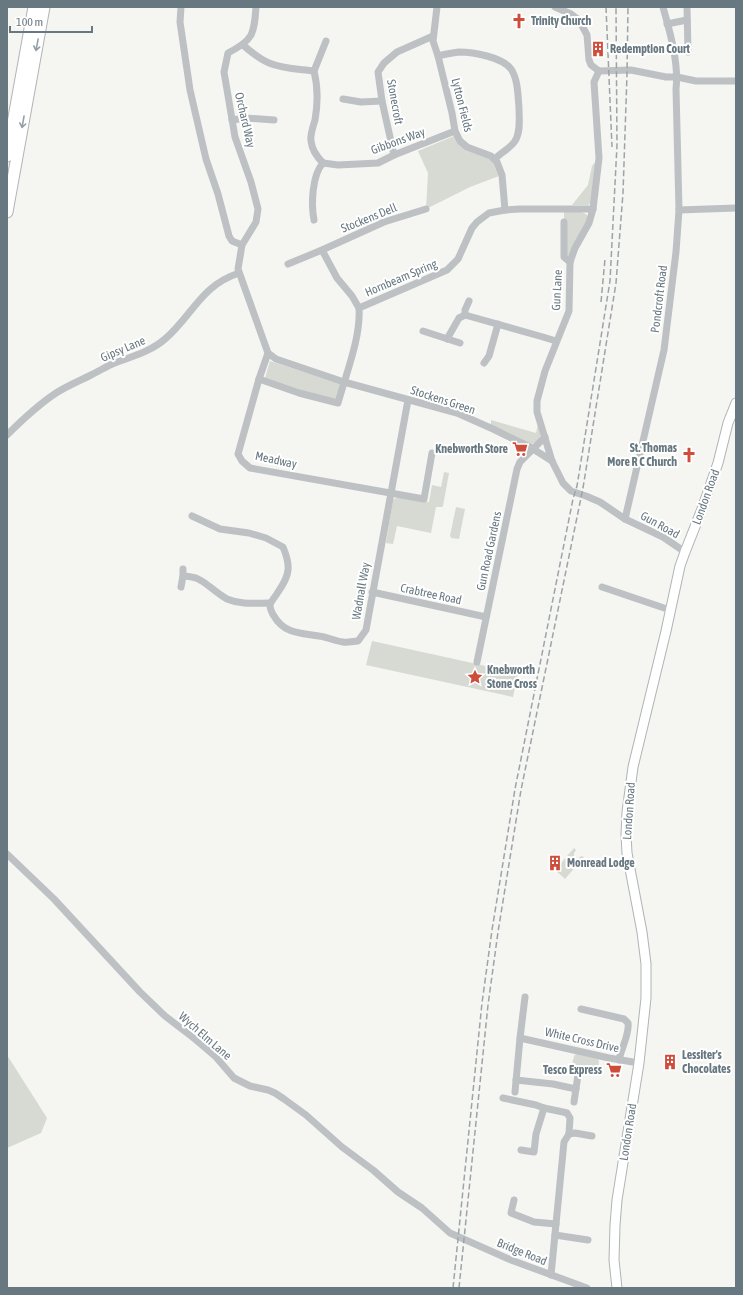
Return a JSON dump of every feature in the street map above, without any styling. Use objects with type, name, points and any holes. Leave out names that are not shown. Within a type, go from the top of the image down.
[{"type":"highway","points":[[7,156],[34,7]]},
{"type":"highway","points":[[7,212],[44,7]]},
{"type":"main road","name":"London Road","points":[[617,1288],[614,1244],[616,1210],[639,1063],[646,998],[646,964],[638,908],[627,853],[627,812],[632,767],[685,552],[718,463],[728,423],[736,403]]},
{"type":"street","points":[[181,7],[180,22],[190,90],[206,159],[218,194],[229,236],[232,241],[242,245],[239,260],[239,273],[268,353],[259,379],[299,394],[338,403],[344,382]]},
{"type":"street","name":"Orchard Way","points":[[242,245],[256,222],[258,209],[251,182],[235,138],[224,72],[228,53],[243,45],[253,34],[256,7]]},
{"type":"street","name":"Lytton Fields","points":[[437,7],[433,41],[438,56],[455,131],[460,141],[467,148],[495,159]]},
{"type":"street","points":[[555,7],[566,11],[579,20],[584,27],[587,34],[591,65],[599,71],[632,70],[677,77],[696,82],[736,81]]},
{"type":"street","name":"Pondcroft Road","points":[[625,519],[664,350],[676,252],[679,210],[677,77],[663,7]]},
{"type":"street","points":[[687,7],[688,52]]},
{"type":"street","points":[[667,24],[687,20]]},
{"type":"street","name":"Stonecroft","points":[[394,155],[382,101],[378,72],[384,63],[397,52],[433,36]]},
{"type":"street","points":[[314,220],[312,197],[318,170],[323,163],[314,150],[311,141],[317,97],[317,84],[314,71],[326,41]]},
{"type":"street","points":[[243,45],[256,56],[270,64],[314,71]]},
{"type":"street","points":[[438,56],[461,52],[491,58],[502,62],[511,70],[515,79],[518,99],[518,135],[512,146],[495,159],[499,165],[502,175],[505,210]]},
{"type":"street","name":"Gun Lane","points":[[552,461],[537,412],[537,401],[545,371],[569,311],[570,262],[575,248],[590,223],[593,209],[599,158],[594,82],[599,71]]},
{"type":"street","points":[[343,99],[361,102],[382,101]]},
{"type":"street","points":[[232,120],[246,118],[274,120]]},
{"type":"street","name":"Gibbons Way","points":[[323,163],[338,165],[378,162],[455,131]]},
{"type":"street","points":[[679,210],[736,208]]},
{"type":"street","name":"Stockens Dell","points":[[288,264],[384,222],[426,209]]},
{"type":"street","name":"Hornbeam Spring","points":[[344,382],[359,326],[359,308],[447,270],[458,259],[468,234],[477,222],[489,213],[505,210],[593,209]]},
{"type":"street","points":[[564,222],[564,257],[570,262]]},
{"type":"street","points":[[322,250],[337,278],[352,296],[359,308]]},
{"type":"street","name":"Gipsy Lane","points":[[7,435],[40,405],[69,385],[110,366],[148,351],[159,344],[167,338],[208,291],[230,276],[239,273]]},
{"type":"street","points":[[465,315],[465,310],[469,301]]},
{"type":"street","points":[[447,339],[458,318],[465,315],[556,341]]},
{"type":"street","points":[[484,363],[489,356],[498,324]]},
{"type":"street","points":[[423,332],[460,343]]},
{"type":"street","name":"Stockens Green","points":[[268,353],[276,359],[344,382],[457,414],[493,429],[533,449],[552,461]]},
{"type":"street","name":"Meadway","points":[[259,379],[238,454],[242,461],[250,468],[391,492]]},
{"type":"street","name":"Wadnall Way","points":[[270,603],[271,611],[276,621],[284,628],[292,632],[321,636],[343,642],[358,641],[366,630],[408,400]]},
{"type":"street","name":"Gun Road Gardens","points":[[477,662],[517,469],[520,462],[545,437]]},
{"type":"street","points":[[391,492],[424,499],[432,453]]},
{"type":"street","name":"Gun Road","points":[[552,461],[563,483],[569,489],[600,502],[625,519],[663,538],[685,552]]},
{"type":"street","points":[[181,587],[183,572],[197,578],[214,591],[235,602],[245,604],[270,603],[284,583],[288,573],[289,562],[283,547],[266,538],[250,533],[220,529],[192,516]]},
{"type":"street","points":[[602,587],[670,610]]},
{"type":"street","name":"Crabtree Road","points":[[372,592],[486,617]]},
{"type":"street","name":"Wych Elm Lane","points":[[7,854],[54,899],[140,992],[165,1016],[215,1056],[234,1078],[250,1086],[268,1090],[284,1099],[306,1115],[338,1144],[373,1170],[398,1192],[422,1208],[450,1233]]},
{"type":"street","points":[[515,1092],[525,997]]},
{"type":"street","points":[[581,1009],[624,1019],[628,1023],[628,1032],[619,1060]]},
{"type":"street","name":"White Cross Drive","points":[[520,1038],[639,1063]]},
{"type":"street","points":[[574,1102],[578,1075]]},
{"type":"street","points":[[516,1080],[553,1084],[576,1089]]},
{"type":"street","points":[[503,1098],[564,1112],[569,1115],[571,1121],[569,1134],[564,1142],[550,1275]]},
{"type":"street","points":[[521,1150],[534,1152],[536,1134],[544,1108]]},
{"type":"street","points":[[569,1134],[575,1133],[592,1136]]},
{"type":"street","points":[[514,1200],[512,1213],[534,1222],[556,1224]]},
{"type":"street","name":"Bridge Road","points":[[450,1233],[511,1260],[587,1288]]},
{"type":"street","points":[[555,1236],[588,1240]]},
{"type":"shaded area","points":[[454,136],[460,145],[494,161],[499,176],[470,187],[426,209],[428,173],[418,151]]},
{"type":"shaded area","points":[[597,160],[591,203],[588,205],[572,205],[588,185],[592,166]]},
{"type":"shaded area","points":[[564,212],[581,212],[589,218],[569,257],[566,256],[567,220],[564,219]]},
{"type":"shaded area","points":[[270,361],[341,384],[336,399],[298,390],[265,378]]},
{"type":"shaded area","points":[[491,420],[536,433],[538,425],[540,437],[538,441],[531,444],[491,425]]},
{"type":"shaded area","points":[[444,472],[449,473],[443,506],[436,507],[431,533],[397,526],[393,544],[386,543],[393,500],[399,496],[429,502],[432,485],[441,487]]},
{"type":"shaded area","points":[[456,507],[465,509],[459,539],[451,538],[450,536]]},
{"type":"shaded area","points":[[372,641],[518,673],[513,697],[366,665]]},
{"type":"shaded area","points":[[574,848],[576,850],[574,857],[584,857],[565,879],[555,870]]},
{"type":"shaded area","points":[[576,1054],[598,1059],[598,1069],[573,1067],[574,1056]]},
{"type":"shaded area","points":[[7,1055],[47,1118],[41,1133],[7,1148]]},
{"type":"railway","points":[[606,7],[612,147]]},
{"type":"railway","points":[[453,1288],[482,1003],[492,930],[515,789],[573,499],[577,486],[610,281],[617,145],[616,7]]},
{"type":"railway","points":[[459,1288],[488,1005],[498,932],[521,790],[583,488],[616,283],[623,193],[628,7]]},
{"type":"railway","points":[[601,302],[605,259]]},
{"type":"place","name":"Trinity Church","points":[[519,21]]},
{"type":"place","name":"Redemption Court","points":[[598,49]]},
{"type":"place","name":"Knebworth Store","points":[[520,449]]},
{"type":"place","name":"St. Thomas More R C Church","points":[[689,455]]},
{"type":"place","name":"Knebworth Stone Cross","points":[[475,677]]},
{"type":"place","name":"Monread Lodge","points":[[555,863]]},
{"type":"place","name":"Lessiter's Chocolates","points":[[670,1062]]},
{"type":"place","name":"Tesco Express","points":[[614,1070]]}]
